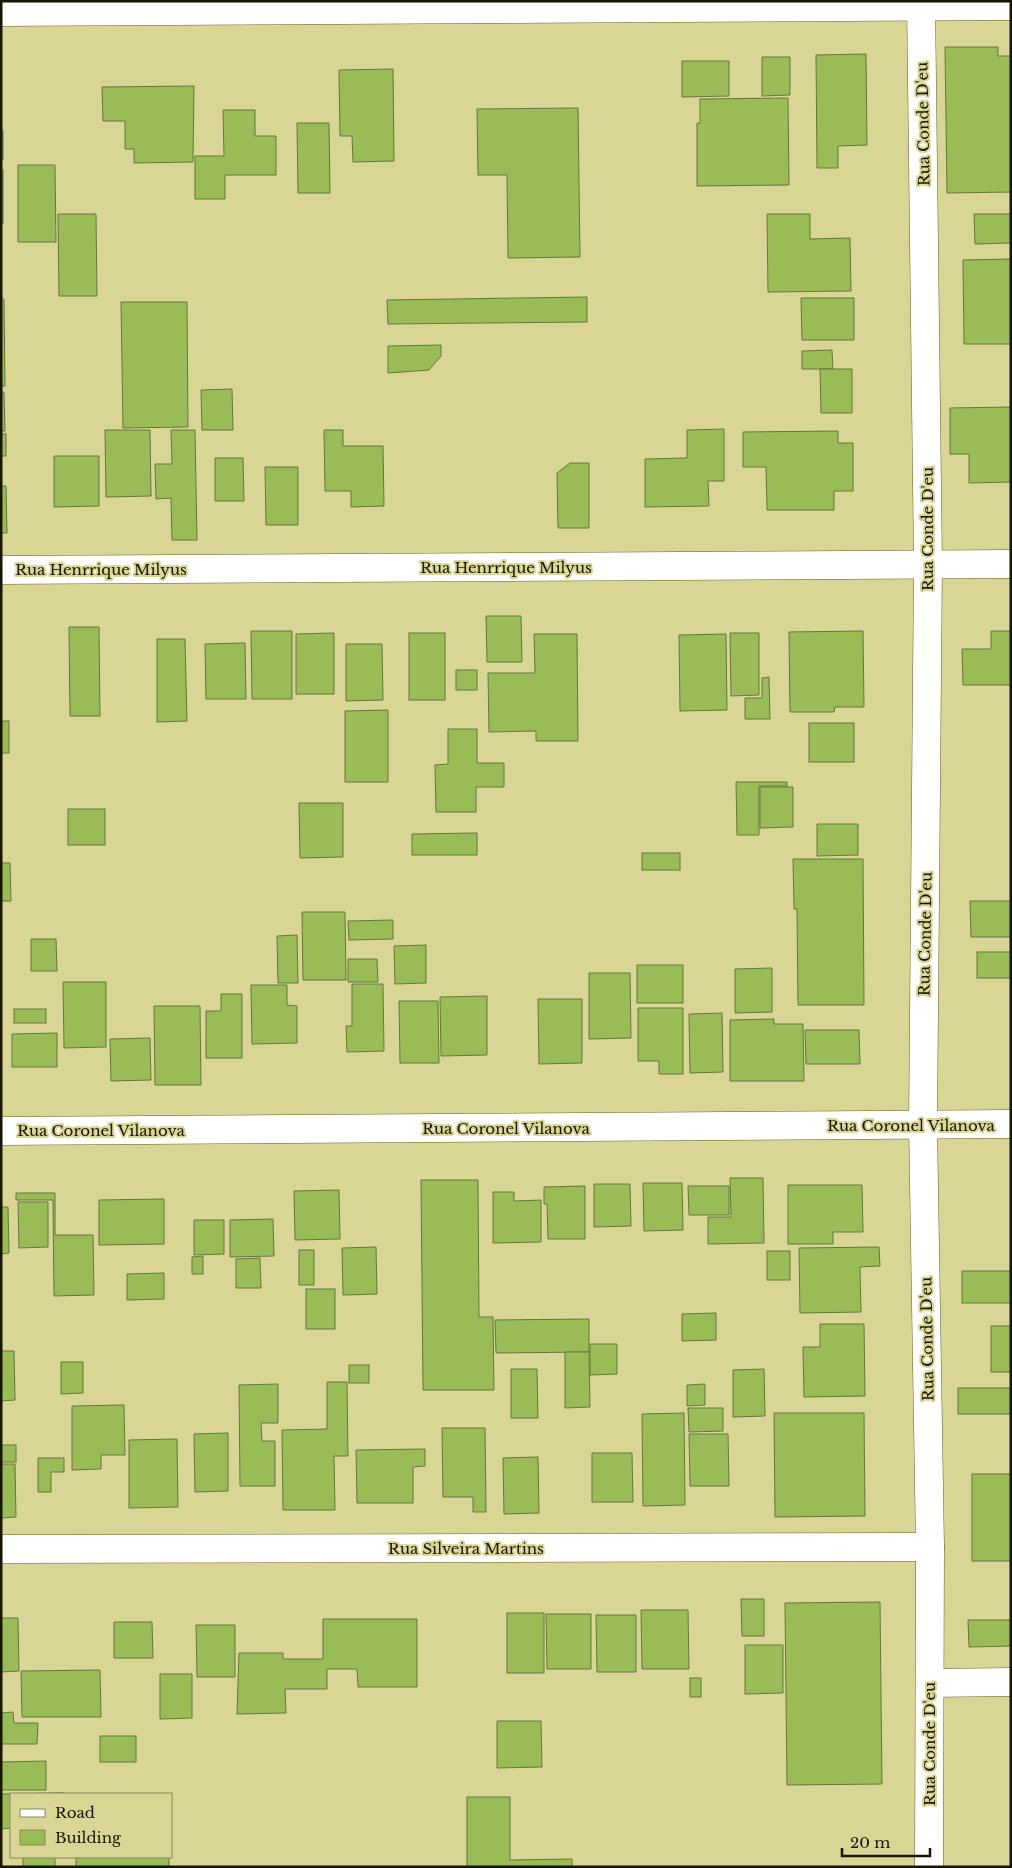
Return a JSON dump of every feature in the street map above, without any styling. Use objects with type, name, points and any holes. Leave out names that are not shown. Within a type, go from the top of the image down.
[{"type":"street","points":[[1,12],[921,4],[1011,6]]},
{"type":"street","name":"Rua Conde D'eu","points":[[921,4],[928,565],[923,1125],[930,1547],[929,1867]]},
{"type":"street","name":"Rua Henrrique Milyus","points":[[1,570],[1011,564]]},
{"type":"street","name":"Rua Coronel Vilanova","points":[[1,1131],[1011,1124]]},
{"type":"street","name":"Rua Silveira Martins","points":[[1,1549],[930,1547]]},
{"type":"street","points":[[930,1683],[1011,1682]]},
{"type":"building","points":[[945,47],[998,47],[998,56],[1011,56],[1011,192],[947,193]]},
{"type":"building","points":[[866,54],[867,145],[838,146],[838,168],[817,168],[816,55]]},
{"type":"building","points":[[762,57],[790,57],[790,95],[762,96]]},
{"type":"building","points":[[682,61],[729,61],[729,96],[682,97]]},
{"type":"building","points":[[393,69],[394,161],[353,162],[352,136],[340,136],[339,70]]},
{"type":"building","points":[[194,86],[193,162],[134,163],[134,149],[125,149],[125,121],[103,121],[102,87]]},
{"type":"building","points":[[788,98],[789,185],[697,186],[697,123],[700,123],[700,99]]},
{"type":"building","points":[[578,108],[580,257],[508,258],[507,175],[478,175],[477,109]]},
{"type":"building","points":[[223,110],[255,110],[255,136],[276,136],[276,175],[225,175],[225,199],[195,199],[195,156],[224,156]]},
{"type":"building","points":[[297,123],[329,123],[330,193],[298,193]]},
{"type":"building","points":[[1,131],[3,131],[3,159],[1,159]]},
{"type":"building","points":[[18,165],[55,165],[56,242],[18,242]]},
{"type":"building","points":[[1,170],[3,170],[3,223],[1,223]]},
{"type":"building","points":[[58,214],[96,214],[97,296],[59,296]]},
{"type":"building","points":[[767,214],[810,214],[810,239],[850,238],[851,291],[768,292]]},
{"type":"building","points":[[974,214],[1011,214],[1011,243],[975,244]]},
{"type":"building","points":[[1011,259],[1011,344],[964,344],[963,260]]},
{"type":"building","points":[[587,297],[587,322],[388,324],[387,300]]},
{"type":"building","points":[[801,298],[854,298],[854,340],[802,340]]},
{"type":"building","points":[[1,299],[4,299],[5,386],[1,386]]},
{"type":"building","points":[[121,302],[187,302],[188,427],[123,428]]},
{"type":"building","points":[[441,345],[441,356],[429,370],[388,373],[388,346]]},
{"type":"building","points":[[832,350],[833,369],[802,369],[802,351]]},
{"type":"building","points":[[820,369],[852,369],[852,413],[821,413]]},
{"type":"building","points":[[232,389],[233,430],[202,430],[201,390]]},
{"type":"building","points":[[1,392],[4,392],[5,431],[1,431]]},
{"type":"building","points":[[1011,407],[1011,482],[969,483],[969,454],[950,454],[950,408]]},
{"type":"building","points":[[724,429],[724,481],[708,481],[709,506],[645,507],[645,459],[687,458],[687,430]]},
{"type":"building","points":[[105,430],[150,430],[151,496],[106,497]]},
{"type":"building","points":[[171,430],[195,430],[197,540],[172,540],[171,498],[156,499],[155,464],[172,464]]},
{"type":"building","points":[[324,430],[343,430],[343,446],[383,446],[384,506],[351,507],[351,491],[325,491]]},
{"type":"building","points":[[838,431],[838,443],[853,443],[853,491],[834,491],[834,510],[767,510],[766,467],[743,467],[743,432]]},
{"type":"building","points":[[1,434],[6,434],[6,456],[1,456]]},
{"type":"building","points":[[54,456],[99,456],[99,506],[54,507]]},
{"type":"building","points":[[215,458],[243,458],[244,501],[215,501]]},
{"type":"building","points":[[570,463],[589,463],[589,528],[558,528],[557,473]]},
{"type":"building","points":[[265,467],[298,467],[298,525],[266,525]]},
{"type":"building","points":[[1,486],[6,486],[7,533],[1,533]]},
{"type":"building","points":[[486,616],[521,616],[522,662],[487,662]]},
{"type":"building","points":[[69,627],[99,627],[100,716],[70,716]]},
{"type":"building","points":[[251,631],[292,631],[292,699],[252,699]]},
{"type":"building","points":[[863,631],[864,707],[835,707],[834,712],[790,712],[789,632]]},
{"type":"building","points":[[991,631],[1011,631],[1011,685],[963,685],[962,649],[991,649]]},
{"type":"building","points":[[334,633],[334,694],[296,694],[296,634]]},
{"type":"building","points":[[409,633],[445,633],[445,700],[409,700]]},
{"type":"building","points":[[730,633],[759,633],[759,695],[731,696]]},
{"type":"building","points":[[534,634],[577,634],[578,741],[536,741],[536,731],[489,732],[488,673],[535,673]]},
{"type":"building","points":[[726,634],[727,710],[680,711],[679,635]]},
{"type":"building","points":[[157,639],[185,639],[187,721],[157,722]]},
{"type":"building","points":[[245,643],[246,699],[206,699],[205,644]]},
{"type":"building","points":[[346,644],[382,644],[383,700],[346,701]]},
{"type":"building","points":[[456,670],[477,670],[477,690],[456,690]]},
{"type":"building","points":[[769,677],[770,719],[745,719],[745,698],[762,698],[762,678]]},
{"type":"building","points":[[388,710],[388,782],[345,782],[345,711]]},
{"type":"building","points":[[1,721],[9,721],[9,753],[1,753]]},
{"type":"building","points":[[809,723],[854,723],[854,762],[809,762]]},
{"type":"building","points":[[448,729],[477,729],[477,763],[504,763],[504,787],[476,787],[476,812],[436,812],[435,765],[448,764]]},
{"type":"building","points":[[736,782],[787,782],[787,786],[759,786],[759,835],[737,835]]},
{"type":"building","points":[[760,787],[793,787],[793,827],[760,828]]},
{"type":"building","points":[[299,803],[343,803],[343,857],[300,858]]},
{"type":"building","points":[[68,809],[105,809],[105,845],[68,845]]},
{"type":"building","points":[[817,824],[858,824],[858,855],[817,856]]},
{"type":"building","points":[[477,833],[477,855],[412,855],[412,834]]},
{"type":"building","points":[[642,853],[680,853],[680,870],[642,870]]},
{"type":"building","points":[[793,859],[863,859],[864,1005],[798,1005],[797,909],[794,909]]},
{"type":"building","points":[[1,863],[10,863],[11,901],[1,901]]},
{"type":"building","points":[[970,901],[1011,901],[1011,937],[971,937]]},
{"type":"building","points":[[302,912],[345,912],[346,980],[303,980]]},
{"type":"building","points":[[393,920],[393,939],[349,940],[348,921]]},
{"type":"building","points":[[297,935],[298,983],[278,983],[277,936]]},
{"type":"building","points":[[31,939],[56,939],[57,971],[31,971]]},
{"type":"building","points":[[426,945],[426,983],[395,984],[394,946]]},
{"type":"building","points":[[977,952],[1011,952],[1011,978],[977,978]]},
{"type":"building","points":[[348,959],[377,959],[378,982],[348,982]]},
{"type":"building","points":[[637,965],[683,965],[683,1003],[637,1003]]},
{"type":"building","points":[[772,968],[772,1012],[735,1013],[735,969]]},
{"type":"building","points":[[589,973],[630,973],[631,1038],[589,1039]]},
{"type":"building","points":[[63,982],[106,982],[106,1047],[64,1048]]},
{"type":"building","points":[[352,984],[383,984],[384,1051],[347,1052],[346,1026],[352,1026]]},
{"type":"building","points":[[251,985],[287,985],[287,1005],[297,1006],[297,1043],[252,1044]]},
{"type":"building","points":[[221,994],[242,994],[242,1058],[206,1058],[206,1011],[221,1011]]},
{"type":"building","points":[[487,996],[487,1055],[441,1056],[440,997]]},
{"type":"building","points":[[538,999],[582,999],[582,1063],[539,1064]]},
{"type":"building","points":[[399,1001],[438,1001],[439,1063],[400,1063]]},
{"type":"building","points":[[154,1006],[200,1006],[201,1085],[155,1085]]},
{"type":"building","points":[[638,1008],[683,1008],[683,1074],[659,1074],[659,1061],[638,1061]]},
{"type":"building","points":[[14,1009],[46,1009],[46,1023],[14,1023]]},
{"type":"building","points":[[722,1013],[723,1072],[690,1073],[689,1014]]},
{"type":"building","points":[[774,1019],[774,1024],[803,1024],[804,1081],[730,1081],[730,1020]]},
{"type":"building","points":[[805,1030],[859,1030],[860,1064],[806,1064]]},
{"type":"building","points":[[57,1033],[57,1067],[12,1067],[12,1034]]},
{"type":"building","points":[[150,1038],[151,1080],[111,1081],[110,1039]]},
{"type":"building","points":[[730,1178],[763,1178],[764,1243],[708,1244],[708,1217],[731,1217]]},
{"type":"building","points":[[421,1180],[478,1180],[479,1317],[493,1317],[494,1390],[423,1390]]},
{"type":"building","points":[[643,1183],[682,1183],[683,1230],[644,1231]]},
{"type":"building","points":[[594,1184],[630,1184],[631,1226],[594,1227]]},
{"type":"building","points":[[788,1185],[862,1185],[863,1232],[833,1232],[833,1244],[788,1244]]},
{"type":"building","points":[[585,1186],[585,1239],[548,1239],[547,1204],[544,1204],[544,1187]]},
{"type":"building","points":[[688,1186],[729,1186],[729,1215],[689,1215]]},
{"type":"building","points":[[339,1190],[340,1239],[295,1240],[294,1191]]},
{"type":"building","points":[[493,1192],[514,1192],[514,1201],[541,1200],[541,1242],[493,1243]]},
{"type":"building","points":[[16,1193],[55,1193],[55,1235],[93,1235],[94,1295],[54,1296],[53,1200],[16,1200]]},
{"type":"building","points":[[164,1199],[164,1244],[99,1245],[99,1200]]},
{"type":"building","points":[[18,1202],[48,1202],[48,1247],[19,1248]]},
{"type":"building","points":[[1,1207],[8,1207],[9,1253],[1,1254]]},
{"type":"building","points":[[273,1219],[274,1256],[230,1257],[230,1220]]},
{"type":"building","points":[[194,1220],[224,1220],[224,1254],[194,1255]]},
{"type":"building","points":[[376,1247],[377,1294],[343,1295],[342,1248]]},
{"type":"building","points":[[879,1247],[880,1266],[860,1267],[861,1312],[800,1313],[799,1248]]},
{"type":"building","points":[[299,1250],[314,1250],[314,1285],[299,1285]]},
{"type":"building","points":[[767,1251],[790,1251],[790,1280],[767,1280]]},
{"type":"building","points":[[203,1256],[203,1274],[192,1274],[192,1257]]},
{"type":"building","points":[[260,1258],[261,1288],[236,1288],[236,1259]]},
{"type":"building","points":[[962,1271],[1011,1271],[1011,1303],[962,1303]]},
{"type":"building","points":[[164,1273],[164,1299],[127,1300],[127,1274]]},
{"type":"building","points":[[306,1289],[335,1289],[335,1329],[306,1329]]},
{"type":"building","points":[[716,1313],[716,1340],[682,1341],[682,1314]]},
{"type":"building","points":[[589,1319],[589,1352],[496,1353],[495,1320]]},
{"type":"building","points":[[820,1324],[864,1324],[865,1396],[804,1397],[803,1347],[820,1347]]},
{"type":"building","points":[[991,1326],[1011,1326],[1011,1372],[991,1372]]},
{"type":"building","points":[[590,1344],[617,1344],[617,1374],[590,1375]]},
{"type":"building","points":[[1,1351],[14,1351],[15,1400],[1,1401]]},
{"type":"building","points":[[565,1352],[589,1352],[590,1407],[565,1408]]},
{"type":"building","points":[[61,1362],[83,1362],[83,1393],[61,1394]]},
{"type":"building","points":[[349,1365],[369,1365],[369,1383],[349,1383]]},
{"type":"building","points":[[511,1369],[537,1369],[538,1418],[511,1418]]},
{"type":"building","points":[[764,1369],[765,1416],[733,1417],[733,1370]]},
{"type":"building","points":[[327,1382],[347,1382],[348,1456],[334,1456],[335,1510],[283,1510],[282,1430],[327,1429]]},
{"type":"building","points":[[278,1384],[278,1423],[261,1423],[262,1441],[275,1441],[275,1486],[240,1486],[239,1385]]},
{"type":"building","points":[[705,1384],[705,1405],[687,1406],[687,1385]]},
{"type":"building","points":[[958,1388],[1011,1388],[1011,1414],[958,1414]]},
{"type":"building","points":[[124,1405],[125,1455],[101,1455],[101,1469],[72,1470],[72,1406]]},
{"type":"building","points":[[688,1408],[723,1408],[723,1431],[689,1432]]},
{"type":"building","points":[[684,1413],[685,1505],[643,1506],[642,1414]]},
{"type":"building","points":[[774,1413],[864,1413],[865,1516],[775,1517]]},
{"type":"building","points":[[442,1428],[485,1428],[486,1512],[473,1512],[473,1497],[443,1497]]},
{"type":"building","points":[[228,1433],[228,1491],[195,1492],[194,1434]]},
{"type":"building","points":[[689,1434],[728,1434],[729,1486],[690,1486]]},
{"type":"building","points":[[177,1439],[178,1507],[129,1508],[129,1440]]},
{"type":"building","points":[[1,1445],[16,1445],[16,1462],[1,1462]]},
{"type":"building","points":[[425,1449],[425,1466],[413,1467],[413,1503],[357,1503],[356,1450]]},
{"type":"building","points":[[592,1453],[632,1453],[633,1502],[592,1502]]},
{"type":"building","points":[[538,1457],[539,1513],[504,1514],[503,1458]]},
{"type":"building","points":[[38,1458],[64,1458],[64,1472],[51,1472],[51,1492],[38,1492]]},
{"type":"building","points":[[1,1464],[15,1464],[16,1517],[1,1518]]},
{"type":"building","points":[[972,1474],[1011,1474],[1011,1561],[972,1561]]},
{"type":"building","points":[[741,1599],[764,1599],[764,1636],[742,1636]]},
{"type":"building","points":[[880,1602],[882,1784],[787,1785],[785,1603]]},
{"type":"building","points":[[641,1610],[688,1610],[689,1669],[642,1669]]},
{"type":"building","points":[[507,1613],[544,1613],[544,1673],[507,1673]]},
{"type":"building","points":[[546,1614],[591,1614],[591,1669],[547,1669]]},
{"type":"building","points":[[596,1615],[636,1615],[636,1672],[597,1672]]},
{"type":"building","points":[[1,1618],[18,1618],[19,1671],[1,1672]]},
{"type":"building","points":[[323,1619],[417,1619],[417,1687],[358,1687],[357,1669],[327,1669],[327,1689],[285,1689],[286,1713],[237,1714],[239,1653],[283,1653],[283,1659],[323,1659]]},
{"type":"building","points":[[968,1620],[1011,1620],[1011,1646],[969,1647]]},
{"type":"building","points":[[114,1622],[152,1622],[153,1658],[114,1658]]},
{"type":"building","points":[[196,1625],[235,1625],[235,1677],[197,1677]]},
{"type":"building","points":[[745,1645],[783,1645],[783,1693],[745,1694]]},
{"type":"building","points":[[100,1670],[101,1717],[22,1717],[21,1671]]},
{"type":"building","points":[[160,1674],[192,1674],[192,1718],[160,1719]]},
{"type":"building","points":[[690,1678],[701,1678],[701,1697],[690,1697]]},
{"type":"building","points":[[13,1712],[14,1723],[38,1723],[37,1744],[1,1744],[1,1713]]},
{"type":"building","points":[[497,1721],[541,1721],[542,1767],[497,1768]]},
{"type":"building","points":[[100,1736],[136,1736],[136,1762],[100,1762]]},
{"type":"building","points":[[46,1761],[46,1790],[1,1790],[1,1762]]},
{"type":"building","points":[[1,1794],[10,1794],[10,1828],[1,1829]]},
{"type":"building","points":[[467,1797],[510,1797],[510,1860],[572,1859],[572,1867],[467,1867]]},
{"type":"building","points":[[23,1858],[55,1858],[55,1867],[23,1867]]},
{"type":"building","points":[[76,1858],[169,1858],[169,1867],[76,1867]]}]
